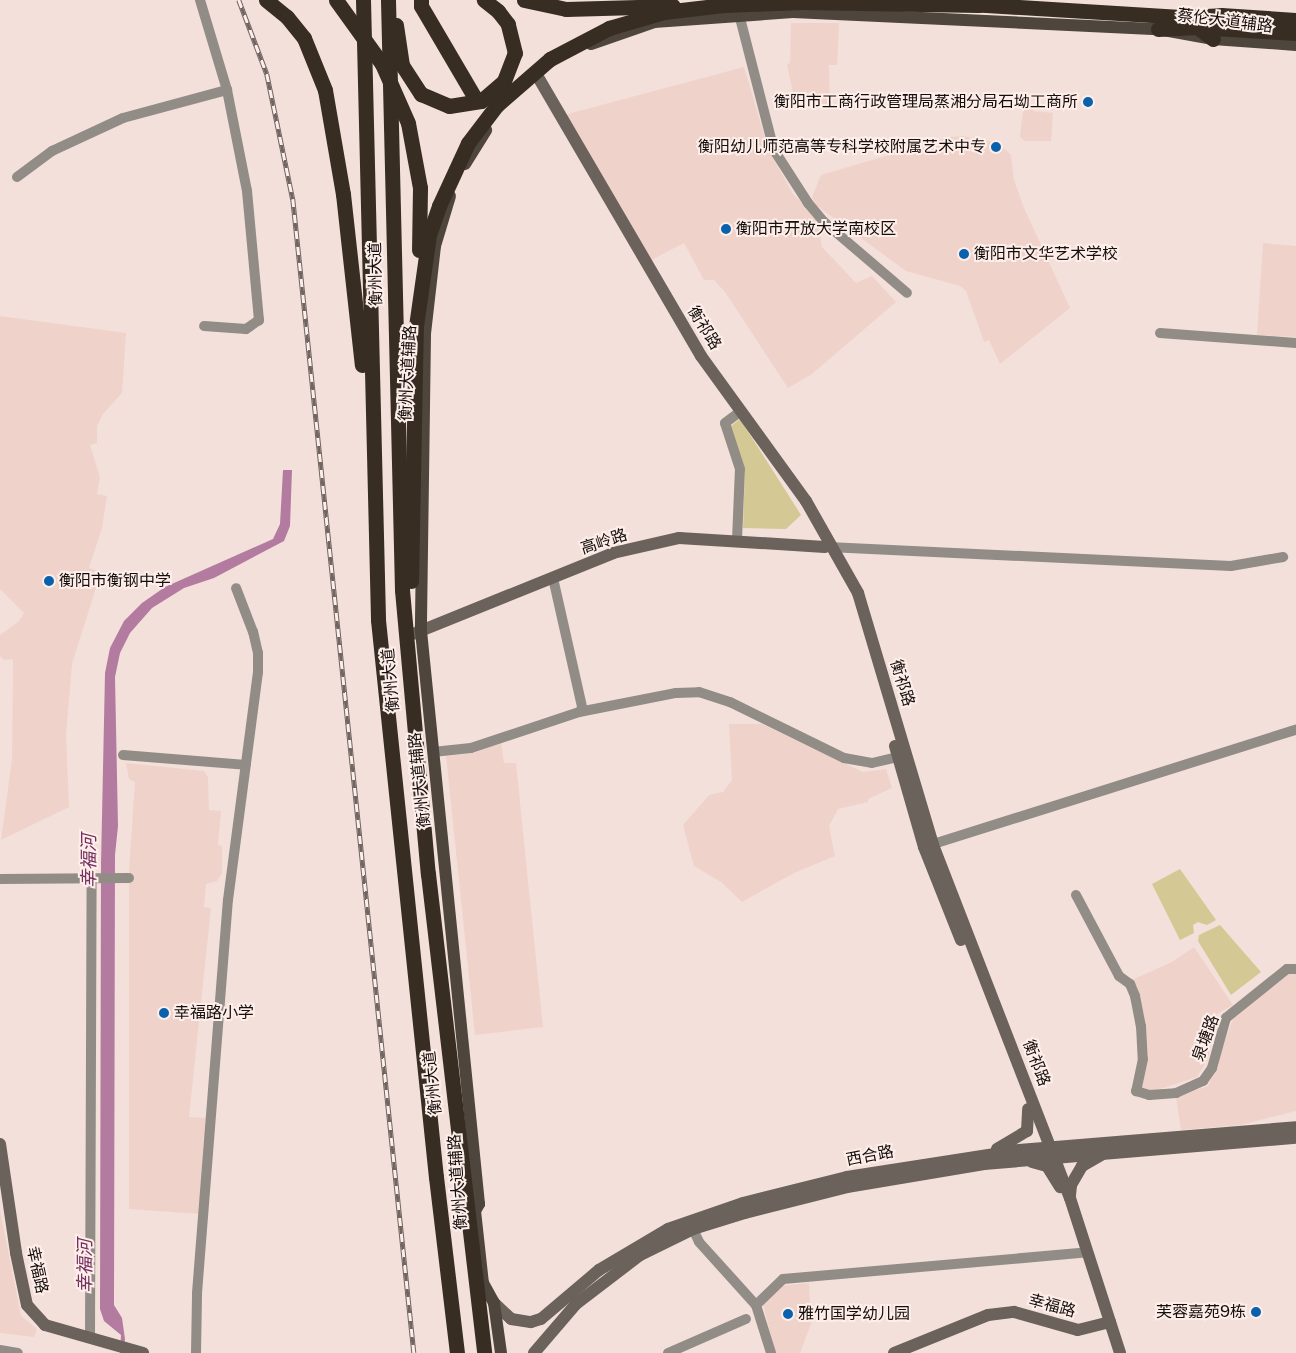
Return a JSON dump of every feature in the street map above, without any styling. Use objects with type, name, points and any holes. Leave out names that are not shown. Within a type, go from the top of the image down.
[{"type":"highway","points":[[266,0],[287,17],[304,38],[325,90],[343,194],[372,469]]},
{"type":"highway","points":[[336,0],[382,64],[408,123],[420,188],[411,579],[405,637]]},
{"type":"highway","name":"衡州大道","points":[[363,0],[372,469],[378,620],[436,1177],[458,1353]]},
{"type":"highway","name":"衡州大道","points":[[388,0],[397,464],[405,637],[429,884],[478,1279],[484,1353]]},
{"type":"highway","points":[[393,0],[402,65],[410,81],[421,94],[449,106],[481,101],[494,93],[511,68],[515,53],[508,24],[498,11],[484,0]]},
{"type":"highway","points":[[421,0],[421,6],[475,98]]},
{"type":"highway","points":[[524,0],[566,9],[603,10],[979,5]]},
{"type":"highway","points":[[947,0],[979,5],[1191,22],[1264,37],[1296,33]]},
{"type":"highway","points":[[416,326],[430,235],[439,206],[468,143],[497,105],[550,59],[609,28],[664,12],[736,9]]},
{"type":"highway","points":[[1158,29],[1220,15],[1296,20]]},
{"type":"highway","points":[[1191,22],[1213,39]]},
{"type":"main road","name":"蔡伦大道辅路","points":[[536,78],[582,48],[626,31],[679,18],[736,9],[847,12],[1158,29],[1213,39],[1264,37],[1296,45]]},
{"type":"main road","name":"衡州大道辅路","points":[[500,1353],[494,1303],[478,1279],[475,1211],[478,1194],[421,631],[422,436],[431,270],[450,195],[487,117],[536,78]]},
{"type":"street","points":[[200,0],[227,90],[254,240],[259,320],[246,329],[204,326]]},
{"type":"street","points":[[736,9],[774,150],[808,203],[824,222],[907,293]]},
{"type":"street","name":"衡祁路","points":[[536,78],[698,357],[740,413],[803,504],[858,593],[928,846],[1042,1123],[1050,1152],[1066,1194],[1114,1353]]},
{"type":"street","points":[[17,176],[52,152],[123,118],[227,90]]},
{"type":"street","points":[[1160,333],[1296,342]]},
{"type":"street","points":[[737,540],[740,469],[725,423],[740,413]]},
{"type":"street","name":"高岭路","points":[[405,637],[613,554],[679,538],[829,547]]},
{"type":"street","points":[[829,547],[1231,566],[1283,557]]},
{"type":"street","name":"衡祁路","points":[[829,547],[850,596],[898,757],[928,846],[1028,1109],[1050,1152]]},
{"type":"street","points":[[553,578],[583,711]]},
{"type":"street","points":[[196,1353],[197,1293],[228,900],[258,653],[236,588]]},
{"type":"street","points":[[433,752],[471,748],[583,711],[676,692],[699,692],[730,702],[844,758],[872,763],[898,757]]},
{"type":"street","points":[[928,846],[1296,730]]},
{"type":"street","points":[[122,755],[246,764]]},
{"type":"street","points":[[90,1338],[94,878]]},
{"type":"street","points":[[0,879],[126,878]]},
{"type":"street","name":"泉塘路","points":[[1076,894],[1119,976],[1130,984],[1135,996],[1141,1026],[1143,1060],[1136,1091],[1149,1095],[1176,1093],[1203,1081],[1212,1068],[1226,1018],[1287,969],[1296,969]]},
{"type":"street","points":[[983,1155],[1027,1131],[1028,1109]]},
{"type":"street","points":[[1042,1123],[1062,1142],[1086,1145]]},
{"type":"street","name":"西合路","points":[[534,1353],[576,1304],[605,1279],[640,1255],[693,1229],[847,1187],[1020,1160],[1086,1145],[1296,1127]]},
{"type":"street","name":"西合路","points":[[494,1303],[511,1319],[530,1322],[551,1312],[599,1270],[635,1246],[690,1220],[847,1177],[983,1155],[1111,1151],[1296,1138]]},
{"type":"street","name":"幸福路","points":[[0,1144],[16,1253],[27,1305],[45,1325],[143,1353]]},
{"type":"street","points":[[1020,1160],[1047,1166],[1066,1194],[1082,1166],[1111,1151]]},
{"type":"street","name":"衡祁路","points":[[1066,1194],[1082,1253],[1106,1323],[1120,1353]]},
{"type":"street","points":[[693,1229],[699,1242],[756,1305],[771,1353]]},
{"type":"street","points":[[756,1305],[783,1280],[1082,1253]]},
{"type":"street","name":"幸福路","points":[[894,1353],[988,1315],[1014,1312],[1078,1330],[1106,1323]]},
{"type":"street","name":"幸福路","points":[[904,1353],[988,1319],[1014,1316],[1078,1334],[1106,1323]]},
{"type":"street","points":[[668,1353],[746,1319]]},
{"type":"street","points":[[0,1350],[18,1353]]},
{"type":"shaded area","points":[[791,23],[839,23],[837,65],[829,65],[830,106],[796,107],[787,64],[790,63]]},
{"type":"shaded area","name":"衡阳市开放大学南校区","points":[[744,67],[769,151],[793,194],[817,218],[822,247],[856,283],[872,276],[896,302],[812,374],[788,388],[725,292],[714,280],[704,280],[684,243],[649,261],[564,115]]},
{"type":"shaded area","points":[[1024,102],[1033,104],[1033,111],[1053,113],[1051,141],[1025,141],[1020,137]]},
{"type":"shaded area","name":"衡阳市文华艺术学校","points":[[963,136],[998,143],[1011,155],[1014,180],[1024,208],[1070,308],[1000,364],[989,340],[984,342],[966,291],[960,286],[906,271],[816,205],[812,197],[821,175],[950,137]]},
{"type":"shaded area","points":[[1263,243],[1296,246],[1296,337],[1257,335]]},
{"type":"shaded area","name":"衡阳市衡钢中学","points":[[0,316],[126,333],[122,393],[103,414],[97,426],[97,443],[90,445],[100,477],[97,494],[107,496],[102,528],[89,568],[101,572],[72,664],[66,735],[69,807],[1,840],[12,759],[13,659],[4,660],[0,656],[0,635],[18,622],[24,613],[0,589]]},
{"type":"shaded area","points":[[740,419],[801,515],[786,529],[743,528],[745,471],[731,426]]},
{"type":"shaded area","points":[[283,470],[292,470],[290,526],[284,541],[214,578],[184,588],[152,608],[130,633],[120,653],[115,677],[118,826],[115,855],[114,1305],[122,1318],[125,1339],[123,1353],[120,1353],[121,1335],[104,1321],[100,1309],[101,864],[105,673],[110,648],[124,621],[142,603],[165,587],[273,539],[280,524]]},
{"type":"shaded area","points":[[729,724],[762,724],[863,772],[886,769],[892,788],[868,799],[868,802],[838,809],[829,826],[835,856],[794,873],[742,902],[721,882],[694,866],[683,825],[709,795],[723,792],[732,780]]},
{"type":"shaded area","points":[[501,742],[504,763],[516,763],[543,1027],[475,1035],[446,756],[474,753]]},
{"type":"shaded area","name":"幸福路小学","points":[[126,763],[204,771],[208,777],[209,810],[221,811],[218,845],[222,846],[222,874],[217,881],[206,884],[204,907],[211,908],[189,1117],[209,1118],[200,1214],[129,1209],[129,871],[135,782],[129,779]]},
{"type":"shaded area","points":[[1180,869],[1216,920],[1207,925],[1198,922],[1193,925],[1194,933],[1180,940],[1152,884]]},
{"type":"shaded area","points":[[1220,925],[1261,972],[1231,995],[1198,941],[1199,935]]},
{"type":"shaded area","points":[[1194,947],[1233,1005],[1217,1014],[1208,1059],[1197,1077],[1151,1092],[1141,1087],[1143,1015],[1134,979],[1172,962]]},
{"type":"shaded area","points":[[1290,971],[1296,972],[1296,1111],[1241,1125],[1181,1130],[1176,1097],[1208,1086],[1233,1019]]},
{"type":"shaded area","points":[[0,1210],[21,1316],[37,1329],[34,1337],[0,1333]]},
{"type":"shaded area","name":"雅竹国学幼儿园","points":[[809,1283],[811,1324],[800,1353],[775,1353],[763,1304],[780,1286]]},
{"type":"railway","points":[[239,0],[267,74],[293,199],[414,1353]]},
{"type":"place","name":"衡阳市工商行政管理局蒸湘分局石坳工商所","points":[[1088,102]]},
{"type":"place","name":"衡阳幼儿师范高等专科学校附属艺术中专","points":[[996,147]]},
{"type":"place","name":"衡阳市开放大学南校区","points":[[726,229]]},
{"type":"place","name":"衡阳市文华艺术学校","points":[[964,254]]},
{"type":"place","name":"衡阳市衡钢中学","points":[[49,581]]},
{"type":"place","name":"幸福路小学","points":[[164,1013]]},
{"type":"place","name":"芙蓉嘉苑9栋","points":[[1256,1312]]},
{"type":"place","name":"雅竹国学幼儿园","points":[[788,1314]]},
{"type":"water label","name":"幸福河","points":[[89,861]]},
{"type":"water label","name":"幸福河","points":[[85,1266]]}]
